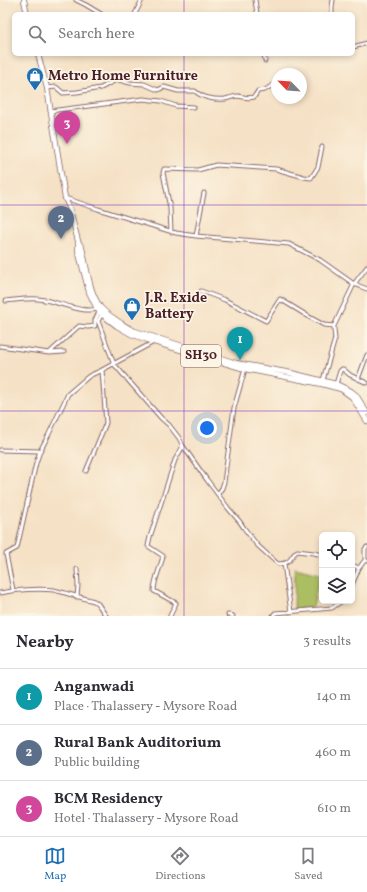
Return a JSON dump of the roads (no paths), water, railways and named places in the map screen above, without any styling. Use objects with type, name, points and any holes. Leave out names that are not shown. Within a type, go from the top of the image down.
[{"type":"main road","points":[[24,0],[27,12]]},
{"type":"main road","name":"SH30","points":[[39,56],[47,88],[65,198],[70,210],[78,241],[78,250],[89,292],[99,312],[117,326],[131,334],[154,342],[242,367],[322,384],[341,390],[352,397],[367,421]]},
{"type":"main road","points":[[78,241],[82,248],[95,298],[106,313],[128,328],[135,332],[242,367],[323,380],[336,384],[351,391],[367,413]]},
{"type":"street","points":[[76,0],[98,12]]},
{"type":"street","points":[[136,12],[142,0]]},
{"type":"street","points":[[255,0],[257,12]]},
{"type":"street","points":[[332,12],[333,0]]},
{"type":"street","points":[[355,46],[367,43]]},
{"type":"street","points":[[264,56],[265,61]]},
{"type":"street","points":[[47,88],[56,87],[63,93],[77,92],[101,88],[119,80],[130,83],[144,84],[158,90],[164,87],[178,91],[195,91],[199,95],[210,98],[224,99],[238,96],[247,98],[254,97],[258,91],[265,90],[271,86]]},
{"type":"street","points":[[50,110],[143,99],[160,101],[176,106],[194,107]]},
{"type":"street","points":[[171,232],[170,208],[163,173],[164,169],[198,170],[216,165],[276,169],[311,178],[318,167],[322,147]]},
{"type":"street","points":[[196,236],[204,193]]},
{"type":"street","points":[[65,198],[171,232],[196,236],[289,244],[320,260],[354,284],[367,289]]},
{"type":"street","points":[[323,380],[335,339],[334,326],[354,284],[367,267]]},
{"type":"street","points":[[201,291],[225,300],[266,321],[280,299],[317,322],[324,325],[334,326]]},
{"type":"street","points":[[6,301],[38,299],[99,312]]},
{"type":"street","points":[[49,353],[79,326],[95,326],[99,312]]},
{"type":"street","points":[[99,312],[98,321],[114,364],[160,418],[172,429],[228,508],[257,544],[278,564],[288,562],[296,551],[319,554]]},
{"type":"street","points":[[13,590],[6,554],[17,548],[36,463],[40,451],[68,394],[89,376],[154,342]]},
{"type":"street","points":[[0,346],[49,353],[64,352]]},
{"type":"street","points":[[358,379],[367,356]]},
{"type":"street","points":[[218,494],[224,482],[234,408],[242,367]]},
{"type":"street","points":[[336,384],[342,369],[345,369],[350,375],[367,383]]},
{"type":"street","points":[[86,471],[106,423],[102,370]]},
{"type":"street","points":[[170,616],[176,603],[154,591],[156,578],[163,556],[148,546],[175,460],[183,446]]},
{"type":"street","points":[[0,450],[40,451]]},
{"type":"street","points":[[355,578],[359,568],[366,561],[365,549],[367,547]]},
{"type":"street","points":[[284,564],[291,612]]},
{"type":"street","points":[[355,566],[359,568]]},
{"type":"street","points":[[77,570],[77,597]]},
{"type":"street","points":[[0,592],[45,589],[55,591],[94,601],[98,604],[106,616]]},
{"type":"street","points":[[273,616],[275,614],[332,608],[338,604]]},
{"type":"street","points":[[228,615],[233,616]]},
{"type":"place","name":"Metro Home Furniture","points":[[35,91]]},
{"type":"place","name":"BCM Residency","points":[[67,144]]},
{"type":"place","name":"Rural Bank Auditorium","points":[[61,239]]},
{"type":"place","name":"J.R. Exide Battery","points":[[132,321]]},
{"type":"place","name":"Anganwadi","points":[[240,360]]}]
